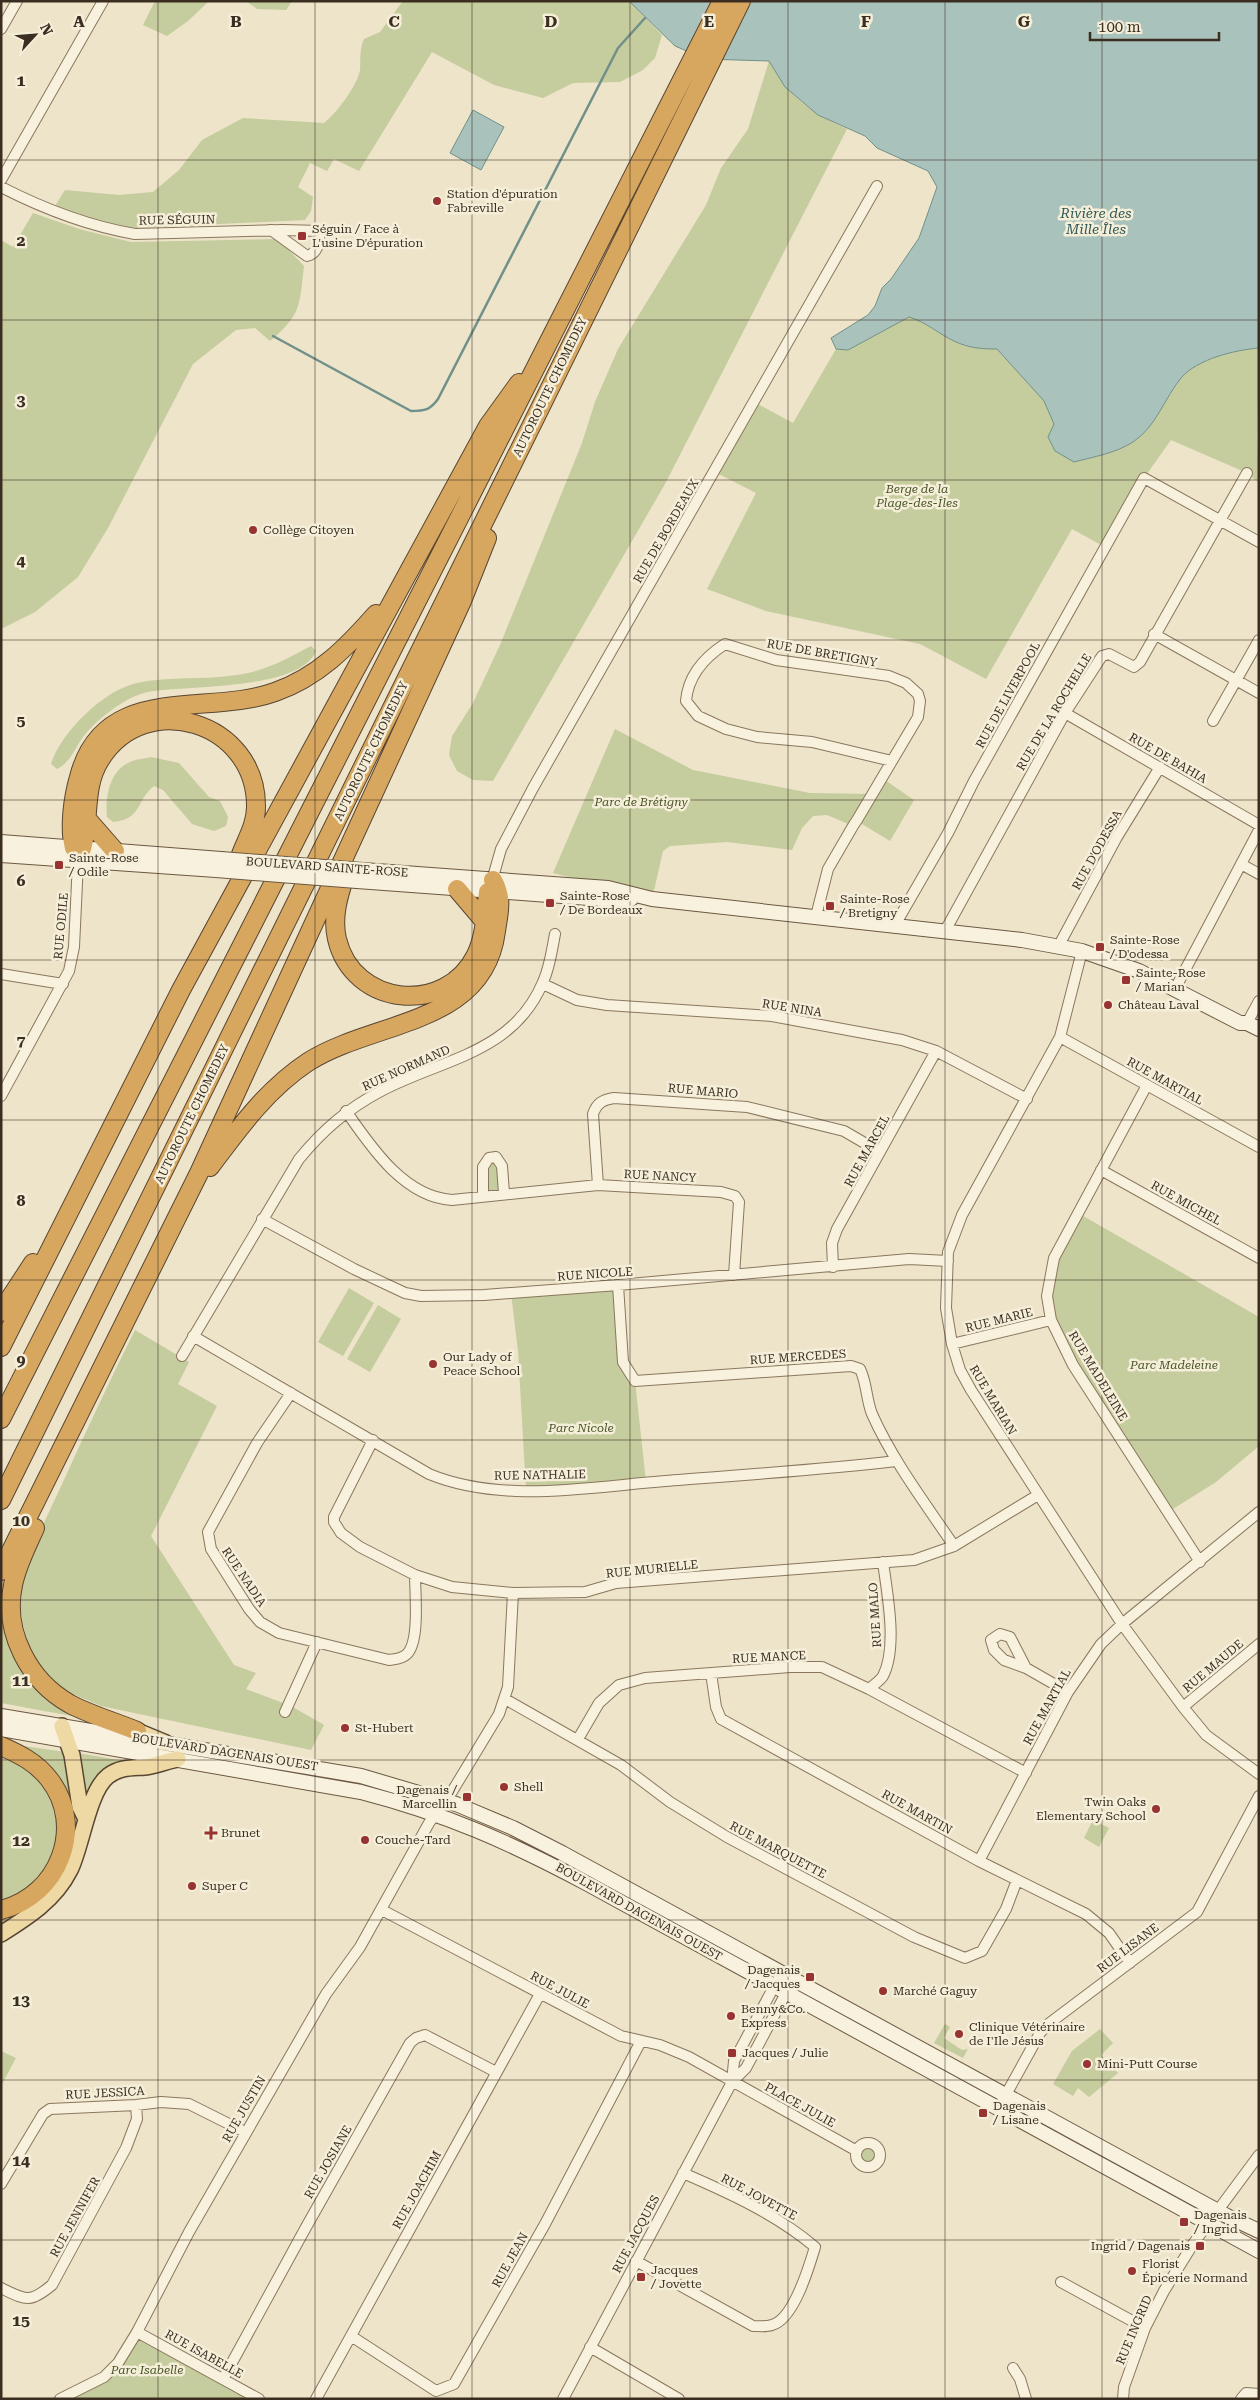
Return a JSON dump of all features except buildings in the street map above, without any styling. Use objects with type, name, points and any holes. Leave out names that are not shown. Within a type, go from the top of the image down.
[{"type":"highway","name":"AUTOROUTE CHOMEDEY","points":[[1,1500],[536,417],[684,96],[722,1]]},
{"type":"highway","name":"AUTOROUTE CHOMEDEY","points":[[1,1419],[552,338],[684,96],[741,1]]},
{"type":"highway","points":[[1,1347],[215,924],[399,587],[488,426],[552,338]]},
{"type":"highway","points":[[1,1571],[190,1193],[462,601],[536,417]]},
{"type":"highway","points":[[78,852],[72,833],[80,773],[92,747],[113,725],[133,713],[150,708],[236,702],[267,695],[292,685],[338,656],[399,587]]},
{"type":"highway","points":[[78,852],[87,819],[90,787],[99,761],[114,742],[134,728],[157,721],[184,721],[202,726],[225,740],[238,754],[252,780],[256,799],[256,815],[215,924]]},
{"type":"highway","points":[[87,819],[115,851]]},
{"type":"highway","points":[[357,830],[338,898],[336,932],[345,959],[371,987],[385,993],[406,997],[427,995],[447,987],[459,978],[472,963],[478,950],[494,888]]},
{"type":"highway","points":[[190,1193],[252,1111],[296,1071],[318,1056],[346,1043],[442,1008],[470,989],[485,969],[494,948],[494,888]]},
{"type":"highway","points":[[457,890],[485,922]]},
{"type":"highway","points":[[1,1312],[80,1189]]},
{"type":"highway","points":[[82,1410],[16,1573],[12,1594],[12,1618],[17,1640],[26,1660],[50,1690],[77,1707],[137,1731]]},
{"type":"highway","points":[[1,1746],[30,1761],[49,1780],[62,1803],[66,1828],[63,1852],[57,1869],[49,1880],[28,1899],[1,1910]]},
{"type":"main road","name":"BOULEVARD SAINTE-ROSE","points":[[1,842],[78,852],[494,888],[602,900],[652,899],[1022,940],[1082,951],[1139,971],[1240,1023],[1253,1026]]},
{"type":"main road","name":"BOULEVARD SAINTE-ROSE","points":[[1,855],[115,851],[218,865]]},
{"type":"main road","name":"BOULEVARD SAINTE-ROSE","points":[[360,876],[457,890],[494,888]]},
{"type":"main road","name":"BOULEVARD DAGENAIS OUEST","points":[[1,1716],[178,1759],[360,1792],[436,1814],[518,1847],[1259,2251]]},
{"type":"main road","name":"BOULEVARD DAGENAIS OUEST","points":[[1,1729],[166,1743],[350,1773],[446,1801],[533,1838],[1005,2096],[1218,2211],[1259,2231]]},
{"type":"main road","points":[[137,1731],[166,1743]]},
{"type":"main road","points":[[65,1733],[72,1755],[80,1807],[86,1819]]},
{"type":"main road","points":[[1,1934],[36,1911],[58,1888],[74,1863],[86,1819],[99,1787],[109,1776],[127,1767],[145,1767],[178,1759]]},
{"type":"street","points":[[1,29],[17,1]]},
{"type":"street","points":[[1,180],[103,1]]},
{"type":"street","name":"RUE DE BORDEAUX","points":[[494,888],[501,848],[533,788],[877,186]]},
{"type":"street","name":"RUE SÉGUIN","points":[[1,187],[60,214],[104,228],[135,234],[271,230],[320,231],[318,246],[315,252],[307,256],[271,230]]},
{"type":"street","name":"RUE DE LA ROCHELLE","points":[[945,931],[1065,713],[1102,656],[1109,654],[1134,668],[1140,662],[1154,634],[1247,473]]},
{"type":"street","name":"RUE DE LIVERPOOL","points":[[894,925],[948,833],[974,781],[1144,478],[1220,520]]},
{"type":"street","points":[[1220,520],[1259,542]]},
{"type":"street","points":[[1154,634],[1259,693]]},
{"type":"street","points":[[1213,721],[1259,640]]},
{"type":"street","name":"RUE DE BRETIGNY","points":[[816,916],[828,869],[892,761],[918,717],[920,701],[918,694],[906,682],[889,676],[776,660],[725,644],[708,655],[687,688],[686,701],[698,716],[726,729],[757,737],[812,742],[892,761]]},
{"type":"street","name":"RUE DE BAHIA","points":[[1065,713],[1259,825]]},
{"type":"street","name":"RUE D'ODESSA","points":[[1058,947],[1117,837],[1160,767]]},
{"type":"street","points":[[1175,989],[1259,830]]},
{"type":"street","name":"RUE ODILE","points":[[3,1089],[69,971],[74,947],[78,852]]},
{"type":"street","points":[[1240,864],[1259,874]]},
{"type":"street","name":"RUE NORMAND","points":[[182,1356],[299,1159],[323,1131],[346,1111],[382,1090],[477,1051],[504,1034],[527,1010],[543,984],[555,934]]},
{"type":"street","name":"RUE MARIAN","points":[[1082,951],[1060,1037],[962,1215],[948,1252],[946,1308],[952,1344],[960,1370],[971,1390],[1122,1624],[1206,1735],[1259,1774]]},
{"type":"street","points":[[1,974],[63,984]]},
{"type":"street","name":"RUE NINA","points":[[543,984],[578,1000],[607,1004],[772,1016],[902,1040],[936,1051],[1026,1099]]},
{"type":"street","points":[[1253,1026],[1259,1001]]},
{"type":"street","name":"RUE MARTIAL","points":[[1060,1037],[1259,1147]]},
{"type":"street","name":"RUE MARCEL","points":[[833,1266],[832,1243],[837,1229],[936,1051]]},
{"type":"street","name":"RUE MADELEINE","points":[[1147,1085],[1054,1258],[1047,1296],[1051,1320],[1073,1365],[1200,1562]]},
{"type":"street","name":"RUE MARIO","points":[[598,1184],[593,1114],[596,1106],[603,1100],[614,1098],[747,1107],[844,1131],[880,1152]]},
{"type":"street","name":"RUE NANCY","points":[[346,1111],[374,1151],[400,1178],[439,1200],[598,1184],[721,1192],[735,1196],[739,1202],[734,1275]]},
{"type":"street","points":[[482,1196],[483,1167],[489,1158],[496,1157],[502,1166],[504,1193]]},
{"type":"street","name":"RUE MICHEL","points":[[1101,1170],[1259,1258]]},
{"type":"street","name":"RUE NICOLE","points":[[262,1219],[350,1267],[405,1293],[420,1296],[484,1295],[618,1285],[909,1259],[948,1261]]},
{"type":"street","name":"RUE MERCEDES","points":[[618,1285],[623,1362],[635,1381],[851,1366],[860,1369],[865,1379],[872,1412],[896,1461],[954,1546]]},
{"type":"street","name":"RUE MARIE","points":[[952,1344],[1051,1320]]},
{"type":"street","name":"RUE NATHALIE","points":[[193,1336],[429,1474],[448,1482],[483,1489],[569,1488],[832,1468],[896,1461]]},
{"type":"street","name":"RUE NADIA","points":[[291,1393],[257,1444],[208,1532],[211,1549],[249,1609],[260,1622],[278,1633],[388,1660],[401,1658],[408,1653],[414,1639],[415,1575]]},
{"type":"street","name":"RUE MURIELLE","points":[[373,1440],[352,1478],[334,1517],[334,1522],[341,1533],[360,1547],[415,1575],[452,1587],[513,1593],[585,1592],[616,1583],[914,1560],[954,1546],[1038,1495]]},
{"type":"street","name":"RUE MARTIAL","points":[[979,1861],[1068,1692],[1101,1644],[1122,1624],[1259,1512]]},
{"type":"street","name":"RUE MALO","points":[[869,1689],[883,1677],[890,1652],[889,1602],[883,1562]]},
{"type":"street","points":[[436,1814],[446,1801],[498,1714],[505,1698],[508,1687],[513,1593]]},
{"type":"street","points":[[285,1712],[317,1642]]},
{"type":"street","name":"RUE MAUDE","points":[[1183,1707],[1259,1644]]},
{"type":"street","name":"RUE MANCE","points":[[578,1739],[599,1703],[619,1685],[645,1678],[790,1667],[822,1667],[869,1689],[1026,1773]]},
{"type":"street","points":[[1026,1668],[1068,1692]]},
{"type":"street","name":"RUE MARTIN","points":[[711,1673],[716,1707],[721,1719],[979,1861],[1086,1914],[1109,1933],[1130,1963]]},
{"type":"street","name":"RUE MARQUETTE","points":[[505,1698],[621,1764],[670,1802],[727,1837],[914,1937],[965,1958],[982,1951],[1006,1909],[1017,1880]]},
{"type":"street","name":"RUE LISANE","points":[[998,2109],[1040,2033],[1057,2014],[1130,1963],[1197,1912],[1259,1796]]},
{"type":"street","name":"RUE JUSTIN","points":[[60,2399],[104,2377],[118,2363],[137,2332],[189,2232],[245,2132],[326,1994],[360,1948],[436,1814]]},
{"type":"street","name":"RUE JULIE","points":[[382,1910],[621,2036],[660,2045],[689,2057],[732,2082]]},
{"type":"street","name":"RUE JACQUES","points":[[563,2399],[732,2082],[746,2068],[787,1976]]},
{"type":"street","name":"RUE JOACHIM","points":[[316,2399],[540,1994]]},
{"type":"street","name":"RUE JOSIANE","points":[[223,2379],[300,2237],[410,2043],[416,2038],[425,2035],[496,2072]]},
{"type":"street","name":"RUE JEAN","points":[[351,2336],[436,2391],[454,2384],[544,2224],[642,2041]]},
{"type":"street","name":"PLACE JULIE","points":[[732,2082],[857,2151]]},
{"type":"street","name":"RUE JESSICA","points":[[1,2184],[44,2114],[50,2109],[136,2106],[161,2102],[190,2104],[245,2132]]},
{"type":"street","name":"RUE JENNIFER","points":[[1,2288],[26,2300],[37,2298],[52,2285],[126,2148],[137,2119],[136,2106]]},
{"type":"street","name":"RUE INGRID","points":[[1123,2399],[1124,2387],[1145,2328],[1172,2277],[1259,2155]]},
{"type":"street","name":"RUE JOVETTE","points":[[636,2261],[752,2326],[773,2325],[782,2318],[795,2299],[806,2277],[815,2247],[793,2229],[730,2194],[683,2173]]},
{"type":"street","points":[[1061,2282],[1145,2328]]},
{"type":"street","name":"RUE ISABELLE","points":[[137,2332],[258,2399]]},
{"type":"street","points":[[590,2347],[679,2399]]},
{"type":"street","points":[[1012,2368],[1020,2379],[1026,2399]]},
{"type":"street","points":[[1241,2399],[1246,2393],[1259,2394]]},
{"type":"green space","points":[[155,1],[209,1],[188,21],[167,36],[143,25]]},
{"type":"green space","points":[[246,1],[292,1],[286,10],[257,9]]},
{"type":"green space","points":[[403,1],[629,1],[662,35],[655,58],[643,70],[620,82],[573,83],[543,98],[494,85],[432,52],[359,171],[334,159],[327,171],[310,163],[298,187],[313,197],[311,211],[305,220],[136,228],[105,223],[55,206],[65,190],[119,195],[153,192],[179,170],[202,140],[243,118],[324,123],[340,107],[355,83],[360,70],[364,39],[380,32]]},
{"type":"green space","points":[[769,61],[785,85],[802,102],[822,116],[847,129],[665,484],[493,781],[473,780],[457,771],[449,755],[452,736],[473,703],[500,645],[582,443],[595,402],[618,349],[706,205],[721,168],[748,129]]},
{"type":"green space","points":[[33,213],[79,229],[131,242],[278,239],[304,266],[301,291],[294,316],[270,341],[255,328],[236,330],[193,364],[108,528],[78,577],[35,612],[1,629],[1,240],[13,247]]},
{"type":"green space","name":"Berge de la Plage-des-Îles","points":[[909,317],[959,343],[975,348],[997,349],[1044,401],[1074,462],[1119,449],[1141,436],[1154,421],[1175,386],[1188,371],[1228,353],[1259,348],[1257,439],[1259,483],[1247,473],[1171,440],[1144,478],[1105,547],[1072,529],[986,679],[920,644],[766,611],[707,589],[756,493],[713,471],[754,402],[793,423],[836,349],[848,350]]},
{"type":"green space","points":[[311,646],[316,651],[306,664],[288,673],[266,680],[148,692],[130,698],[96,723],[83,737],[69,759],[62,766],[57,769],[51,764],[64,739],[85,714],[111,694],[124,687],[149,681],[225,676],[257,671],[276,664]]},
{"type":"green space","name":"Parc de Brétigny","points":[[615,729],[693,770],[810,793],[872,794],[882,778],[914,800],[890,841],[857,821],[853,826],[827,815],[813,816],[802,828],[792,850],[727,842],[670,846],[663,851],[652,899],[553,873]]},
{"type":"green space","points":[[151,757],[179,763],[209,797],[220,801],[228,817],[226,826],[214,831],[192,824],[163,790],[154,786],[138,809],[129,817],[113,822],[107,817],[108,794],[112,779],[116,773],[130,762]]},
{"type":"green space","points":[[496,1157],[504,1193],[483,1196],[483,1167]]},
{"type":"green space","name":"Parc Madeleine","points":[[1078,1213],[1259,1317],[1259,1446],[1216,1482],[1168,1512],[1073,1365],[1047,1297],[1056,1254]]},
{"type":"green space","name":"Parc Nicole","points":[[618,1285],[623,1362],[635,1381],[646,1482],[526,1490],[518,1351],[511,1293]]},
{"type":"green space","points":[[349,1288],[374,1303],[343,1356],[318,1342]]},
{"type":"green space","points":[[378,1305],[401,1319],[370,1372],[347,1359]]},
{"type":"green space","points":[[135,1330],[189,1362],[178,1384],[217,1406],[151,1536],[234,1665],[256,1673],[246,1689],[291,1706],[324,1725],[311,1750],[101,1706],[72,1694],[56,1684],[36,1660],[29,1645],[24,1629],[20,1596],[26,1565],[80,1444]]},
{"type":"green space","points":[[8,1580],[6,1620],[77,1717],[1,1703],[1,1596]]},
{"type":"green space","points":[[17,1745],[65,1752],[74,1809],[73,1841],[50,1891],[1,1927],[1,1916],[41,1896],[70,1813]]},
{"type":"green space","points":[[78,1753],[129,1763],[86,1806]]},
{"type":"green space","points":[[1,1757],[26,1768],[38,1777],[50,1796],[57,1830],[50,1867],[25,1892],[1,1904]]},
{"type":"green space","points":[[1093,1820],[1109,1828],[1099,1847],[1084,1838]]},
{"type":"green space","points":[[945,2024],[950,2027],[944,2038],[962,2050],[968,2049],[963,2058],[934,2043]]},
{"type":"green space","name":"Mini-Putt Course","points":[[1100,2029],[1113,2043],[1101,2055],[1118,2073],[1089,2097],[1078,2088],[1073,2096],[1053,2084],[1072,2051]]},
{"type":"green space","points":[[1,2051],[16,2058],[1,2086]]},
{"type":"green space","points":[[868,2143],[876,2147],[880,2155],[876,2163],[868,2167],[860,2163],[856,2155],[860,2147]]},
{"type":"green space","name":"Parc Isabelle","points":[[137,2332],[258,2399],[62,2399],[104,2377]]},
{"type":"water","name":"Rivière des Mille Îles","points":[[629,1],[1259,1],[1259,348],[1228,353],[1206,361],[1188,371],[1175,386],[1154,421],[1141,436],[1119,449],[1074,462],[1055,451],[1048,437],[1054,424],[1044,401],[997,349],[975,348],[959,343],[909,317],[848,350],[836,349],[831,338],[868,315],[875,306],[882,288],[891,279],[919,238],[937,187],[928,171],[877,148],[865,136],[818,115],[785,87],[769,61],[705,59],[675,46]]},
{"type":"water","points":[[473,110],[504,127],[481,170],[450,153]]},
{"type":"waterway","points":[[273,336],[411,411],[430,408],[438,399],[618,48],[645,18]]},
{"type":"place","name":"Station d'épuration Fabreville","points":[[437,201]]},
{"type":"place","name":"Séguin / Face à L'usine D'épuration","points":[[302,236]]},
{"type":"place","name":"Collège Citoyen","points":[[253,530]]},
{"type":"place","name":"Sainte-Rose / Odile","points":[[59,865]]},
{"type":"place","name":"Sainte-Rose / De Bordeaux","points":[[550,903]]},
{"type":"place","name":"Sainte-Rose / Bretigny","points":[[830,906]]},
{"type":"place","name":"Sainte-Rose / D'odessa","points":[[1100,947]]},
{"type":"place","name":"Sainte-Rose / Marian","points":[[1126,980]]},
{"type":"place","name":"Château Laval","points":[[1108,1005]]},
{"type":"place","name":"Our Lady of Peace School","points":[[433,1364]]},
{"type":"place","name":"St-Hubert","points":[[345,1728]]},
{"type":"place","name":"Shell","points":[[504,1787]]},
{"type":"place","name":"Dagenais / Marcellin","points":[[467,1797]]},
{"type":"place","name":"Twin Oaks Elementary School","points":[[1156,1809]]},
{"type":"place","name":"Brunet","points":[[211,1833]]},
{"type":"place","name":"Couche-Tard","points":[[365,1840]]},
{"type":"place","name":"Super C","points":[[192,1886]]},
{"type":"place","name":"Dagenais / Jacques","points":[[810,1977]]},
{"type":"place","name":"Marché Gaguy","points":[[883,1991]]},
{"type":"place","name":"Benny&Co. Express","points":[[731,2016]]},
{"type":"place","name":"Clinique Vétérinaire de I'Ile Jésus","points":[[959,2034]]},
{"type":"place","name":"Jacques / Julie","points":[[732,2053]]},
{"type":"place","name":"Mini-Putt Course","points":[[1087,2064]]},
{"type":"place","name":"Dagenais / Lisane","points":[[983,2113]]},
{"type":"place","name":"Dagenais / Ingrid","points":[[1184,2222]]},
{"type":"place","name":"Ingrid / Dagenais","points":[[1200,2246]]},
{"type":"place","name":"Florist Épicerie Normand","points":[[1132,2271]]},
{"type":"place","name":"Jacques / Jovette","points":[[641,2277]]}]
